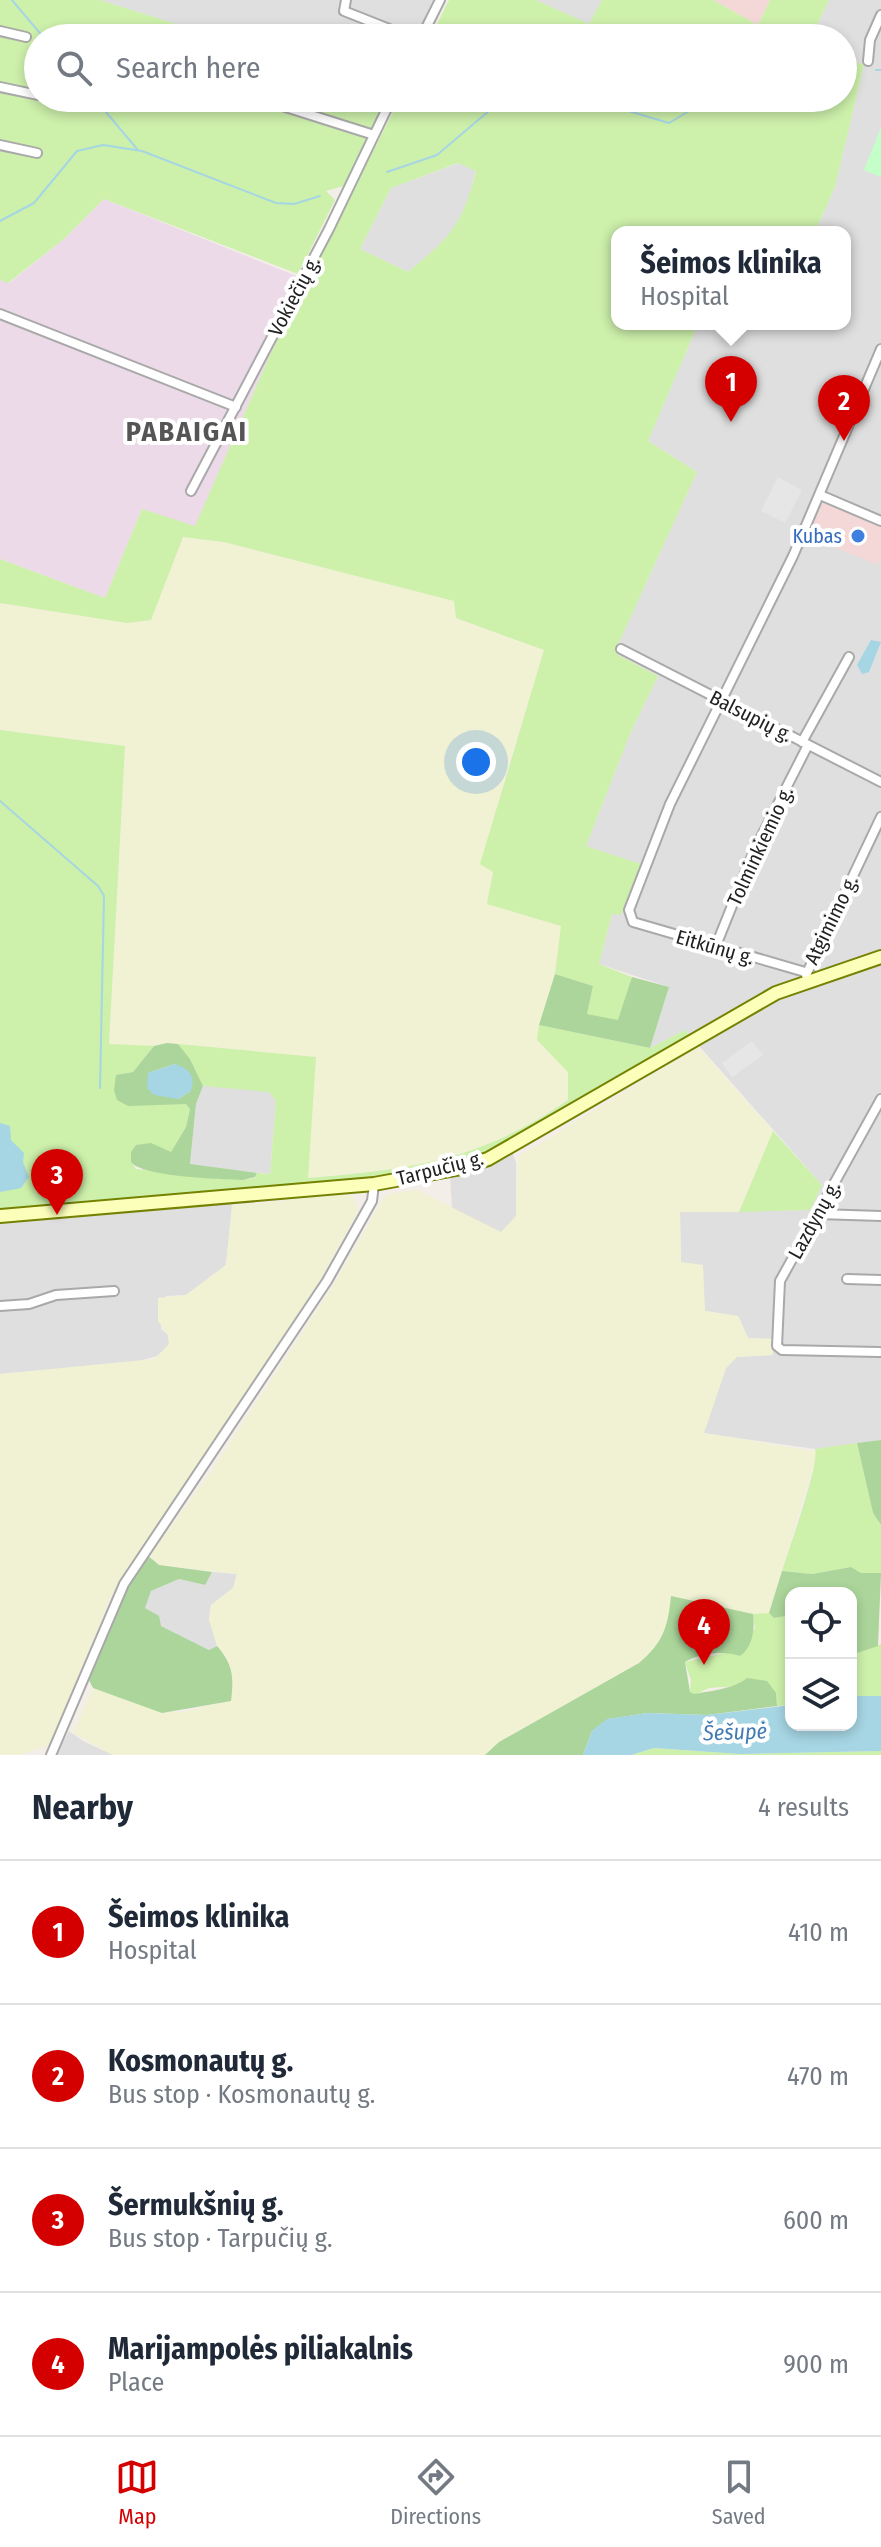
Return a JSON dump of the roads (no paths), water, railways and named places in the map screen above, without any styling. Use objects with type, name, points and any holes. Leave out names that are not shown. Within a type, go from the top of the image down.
[{"type":"main road","name":"Tarpučių g.","points":[[0,1216],[374,1184],[456,1169],[488,1159],[807,976],[881,957]]},
{"type":"street","points":[[346,0],[344,11],[377,24]]},
{"type":"street","points":[[428,24],[440,0]]},
{"type":"street","points":[[868,61],[870,40],[881,15]]},
{"type":"street","points":[[0,31],[24,37]]},
{"type":"street","points":[[0,87],[24,92]]},
{"type":"street","points":[[301,112],[374,135]]},
{"type":"street","name":"Vokiečių g.","points":[[191,491],[329,229],[385,112]]},
{"type":"street","points":[[0,145],[37,153]]},
{"type":"street","points":[[0,314],[236,407]]},
{"type":"street","points":[[721,700],[820,495],[881,349]]},
{"type":"street","points":[[820,495],[881,521]]},
{"type":"street","name":"Balsupių g.","points":[[621,649],[881,782]]},
{"type":"street","name":"Tolminkiemio g.","points":[[715,948],[754,851],[849,657]]},
{"type":"street","name":"Eitkūnų g.","points":[[721,700],[670,804],[631,903],[629,916],[633,922],[807,976]]},
{"type":"street","name":"Atgimimo g.","points":[[807,976],[881,817]]},
{"type":"street","name":"Lazdynų g.","points":[[879,1352],[779,1349],[780,1281],[881,1099]]},
{"type":"street","points":[[51,1755],[124,1584],[327,1281],[372,1201],[374,1184]]},
{"type":"street","points":[[818,1214],[881,1216]]},
{"type":"street","points":[[847,1279],[881,1280]]},
{"type":"street","points":[[0,1306],[29,1304],[56,1295],[114,1291]]},
{"type":"water","points":[[871,640],[881,642],[869,672],[862,674],[857,665]]},
{"type":"water","points":[[175,1064],[190,1073],[193,1081],[191,1091],[178,1099],[154,1095],[147,1088],[148,1073]]},
{"type":"water","points":[[0,1123],[10,1126],[11,1140],[24,1153],[23,1162],[29,1177],[21,1188],[0,1192]]},
{"type":"water","name":"Šešupė","points":[[857,1696],[881,1696],[881,1751],[740,1754],[654,1748],[631,1755],[583,1755],[592,1731],[607,1719],[648,1713],[707,1715],[785,1706],[785,1731],[857,1731]]},
{"type":"waterway","points":[[12,0],[32,24]]},
{"type":"waterway","points":[[876,70],[881,70]]},
{"type":"waterway","points":[[106,112],[137,149]]},
{"type":"waterway","points":[[387,172],[437,155],[488,112]]},
{"type":"waterway","points":[[632,112],[669,123],[687,112]]},
{"type":"waterway","points":[[0,221],[34,203],[77,151],[103,145],[142,151],[276,203],[294,204],[320,196]]},
{"type":"waterway","points":[[0,801],[98,886],[104,896],[100,1088]]},
{"type":"place","name":"Šeimos klinika","points":[[731,422]]},
{"type":"place","name":"Kosmonautų g.","points":[[844,441]]},
{"type":"place","name":"Kubas","points":[[858,536]]},
{"type":"place","name":"Šermukšnių g.","points":[[57,1215]]},
{"type":"place","name":"Marijampolės piliakalnis","points":[[704,1665]]},
{"type":"district","name":"PABAIGAI","points":[[187,431]]}]
